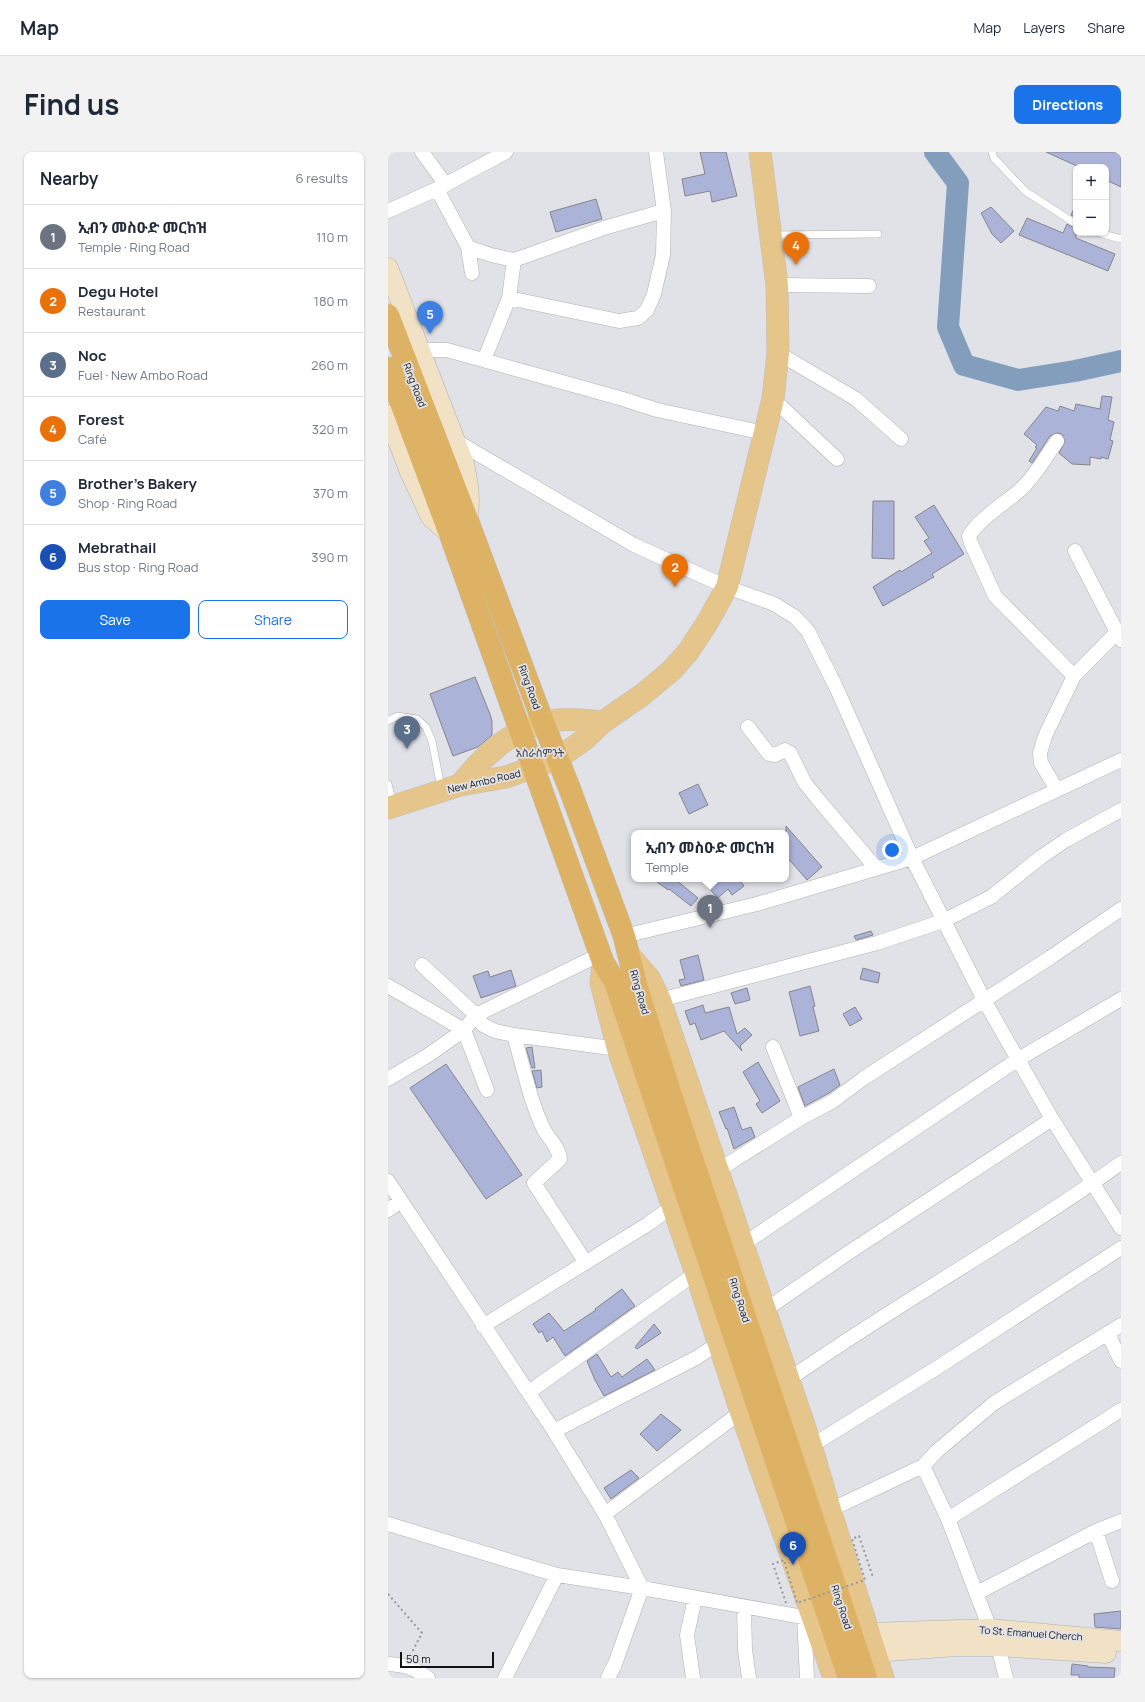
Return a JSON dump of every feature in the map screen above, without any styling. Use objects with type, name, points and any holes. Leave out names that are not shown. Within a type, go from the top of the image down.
[{"type":"highway","name":"Ring Road","points":[[388,315],[467,519],[627,946],[638,988],[673,1101],[866,1678]]},
{"type":"highway","name":"Ring Road","points":[[388,368],[450,534],[602,958],[615,982],[849,1678]]},
{"type":"main road","name":"New Ambo Road","points":[[391,808],[451,788],[506,777],[557,759],[585,739],[603,722],[642,696],[688,652],[707,623],[727,587],[773,399],[778,353],[777,285],[760,152]]},
{"type":"main road","points":[[388,268],[464,464],[470,490],[470,507],[467,519]]},
{"type":"main road","points":[[388,415],[410,472],[428,512],[431,517],[450,534]]},
{"type":"main road","points":[[451,788],[492,751],[521,730],[543,722],[561,720],[603,722]]},
{"type":"main road","points":[[627,946],[649,978],[660,1000],[811,1446],[883,1678]]},
{"type":"main road","points":[[602,958],[601,983],[618,1049],[696,1273],[809,1618],[834,1678]]},
{"type":"main road","name":"To St. Emanuel Cherch","points":[[871,1643],[957,1646],[994,1638],[1121,1641]]},
{"type":"main road","name":"To St. Emanuel Cherch","points":[[994,1638],[1085,1651],[1121,1654]]},
{"type":"street","points":[[422,152],[442,187],[468,247],[472,273]]},
{"type":"street","points":[[388,211],[442,187],[506,152]]},
{"type":"street","points":[[509,298],[619,322],[638,318],[647,310],[654,294],[663,255],[664,211],[656,152]]},
{"type":"street","points":[[468,247],[491,255],[514,260],[607,227],[664,211]]},
{"type":"street","points":[[484,360],[509,298],[514,260]]},
{"type":"street","points":[[777,285],[869,286]]},
{"type":"street","points":[[420,350],[447,350],[623,399],[657,410],[764,433]]},
{"type":"street","points":[[778,353],[856,399],[901,439]]},
{"type":"street","points":[[773,399],[837,459]]},
{"type":"street","points":[[1057,440],[1031,478],[1007,502],[973,530],[970,536],[971,543],[995,596],[1074,676]]},
{"type":"street","points":[[456,441],[634,545],[727,587],[774,604],[794,617],[808,631],[836,687],[912,858],[984,1000],[1052,1119],[1121,1228]]},
{"type":"street","points":[[1057,790],[1041,763],[1040,753],[1045,736],[1074,676],[1119,637],[1075,551]]},
{"type":"street","points":[[748,727],[770,754],[775,754],[785,750],[790,753],[805,783],[876,868]]},
{"type":"street","points":[[627,946],[757,904],[912,858],[1121,760]]},
{"type":"street","points":[[660,1000],[877,943],[943,921],[991,897],[1041,857],[1066,840],[1121,810]]},
{"type":"street","points":[[717,1171],[801,1118],[833,1101],[864,1078],[1121,909]]},
{"type":"street","points":[[388,1079],[427,1056],[464,1030],[476,1015],[602,958]]},
{"type":"street","points":[[422,965],[476,1015],[483,1025],[495,1031],[514,1035],[618,1049]]},
{"type":"street","points":[[388,986],[464,1030],[486,1090]]},
{"type":"street","points":[[742,1245],[1017,1060],[1121,999]]},
{"type":"street","points":[[514,1035],[544,1130],[559,1152],[560,1159],[534,1184],[586,1263]]},
{"type":"street","points":[[773,1047],[801,1118]]},
{"type":"street","points":[[765,1310],[848,1253],[1052,1119]]},
{"type":"street","points":[[788,1380],[825,1354],[1093,1184],[1121,1163]]},
{"type":"street","points":[[388,1181],[554,1431],[605,1514],[642,1588],[615,1664],[608,1678]]},
{"type":"street","points":[[388,1210],[401,1201]]},
{"type":"street","points":[[483,1326],[648,1224],[673,1206]]},
{"type":"street","points":[[811,1446],[943,1364],[1121,1248]]},
{"type":"street","points":[[529,1392],[696,1273]]},
{"type":"street","points":[[830,1510],[924,1466],[937,1451],[994,1403],[1121,1325]]},
{"type":"street","points":[[1108,1334],[1121,1361]]},
{"type":"street","points":[[554,1431],[696,1358],[718,1343]]},
{"type":"street","points":[[948,1519],[1121,1410]]},
{"type":"street","points":[[605,1514],[741,1412]]},
{"type":"street","points":[[924,1466],[948,1519],[977,1593],[994,1638],[1006,1678]]},
{"type":"street","points":[[977,1593],[1096,1531],[1121,1521]]},
{"type":"street","points":[[388,1524],[557,1575],[642,1588],[809,1618],[807,1678]]},
{"type":"street","points":[[1096,1531],[1112,1581]]},
{"type":"street","points":[[505,1678],[557,1575]]},
{"type":"street","points":[[693,1678],[687,1635],[695,1598]]},
{"type":"street","points":[[744,1607],[745,1650],[749,1678]]},
{"type":"street","points":[[388,1664],[405,1665],[428,1678]]},
{"type":"lane","points":[[992,152],[994,158],[1024,191],[1073,222]]},
{"type":"lane","points":[[771,235],[878,234]]},
{"type":"lane","points":[[1109,236],[1121,239]]},
{"type":"lane","points":[[388,721],[397,716],[417,719],[426,727],[451,788]]},
{"type":"lane","points":[[388,784],[391,808]]},
{"type":"path","points":[[786,1603],[773,1564],[784,1560],[797,1603],[865,1580],[852,1539],[859,1536],[873,1577]]},
{"type":"path","points":[[388,1594],[422,1633],[405,1665]]},
{"type":"building","points":[[700,152],[726,152],[737,196],[712,202],[710,191],[685,196],[682,179],[705,174]]},
{"type":"building","points":[[1046,152],[1121,152],[1121,187],[1109,181],[1109,164],[1073,164]]},
{"type":"building","points":[[596,199],[602,219],[556,232],[550,212]]},
{"type":"building","points":[[991,207],[1014,231],[1001,243],[992,234],[981,213]]},
{"type":"building","points":[[1027,218],[1063,233],[1067,224],[1073,227],[1073,236],[1076,236],[1076,238],[1115,254],[1108,271],[1019,235]]},
{"type":"building","points":[[1102,396],[1112,397],[1108,420],[1114,422],[1110,440],[1113,441],[1108,459],[1101,457],[1101,459],[1090,457],[1090,465],[1072,464],[1059,453],[1065,441],[1062,434],[1057,433],[1050,436],[1032,463],[1029,461],[1037,448],[1035,447],[1037,445],[1024,434],[1046,407],[1058,411],[1060,406],[1074,411],[1076,404],[1100,409]]},
{"type":"building","points":[[873,501],[894,501],[894,559],[872,558]]},
{"type":"building","points":[[934,505],[964,554],[932,574],[934,577],[883,606],[873,587],[900,570],[901,572],[932,553],[924,541],[929,538],[915,517]]},
{"type":"building","points":[[475,677],[490,714],[492,721],[492,735],[478,747],[453,756],[430,694]]},
{"type":"building","points":[[698,784],[708,805],[689,814],[679,793]]},
{"type":"building","points":[[786,826],[822,867],[807,880],[789,859],[789,830],[786,830]]},
{"type":"building","points":[[657,882],[678,882],[698,898],[691,906],[669,889],[668,890]]},
{"type":"building","points":[[703,882],[741,882],[744,886],[732,895],[728,889],[718,898]]},
{"type":"building","points":[[871,931],[873,935],[856,940],[854,936]]},
{"type":"building","points":[[698,955],[704,980],[681,986],[679,980],[685,979],[680,960]]},
{"type":"building","points":[[863,968],[880,973],[878,983],[860,979]]},
{"type":"building","points":[[511,970],[516,986],[481,998],[473,976],[488,971],[490,977]]},
{"type":"building","points":[[810,986],[819,1031],[800,1036],[789,992]]},
{"type":"building","points":[[747,988],[750,1000],[735,1004],[731,993]]},
{"type":"building","points":[[703,1005],[705,1013],[729,1007],[737,1034],[745,1028],[752,1035],[740,1046],[742,1051],[724,1031],[701,1040],[695,1023],[690,1025],[685,1011]]},
{"type":"building","points":[[855,1007],[862,1019],[850,1026],[843,1014]]},
{"type":"building","points":[[532,1047],[535,1068],[532,1068],[526,1048]]},
{"type":"building","points":[[758,1062],[780,1101],[762,1113],[756,1104],[760,1101],[743,1072]]},
{"type":"building","points":[[446,1064],[522,1175],[486,1199],[410,1088]]},
{"type":"building","points":[[834,1069],[840,1085],[829,1093],[805,1106],[798,1087]]},
{"type":"building","points":[[541,1070],[542,1087],[537,1088],[532,1071]]},
{"type":"building","points":[[734,1107],[742,1130],[751,1127],[755,1137],[734,1149],[727,1128],[726,1129],[719,1112]]},
{"type":"building","points":[[622,1289],[635,1306],[565,1356],[553,1337],[547,1342],[542,1331],[539,1333],[533,1324],[549,1313],[564,1331],[596,1310],[595,1309]]},
{"type":"building","points":[[654,1324],[661,1333],[637,1349],[635,1347]]},
{"type":"building","points":[[597,1354],[611,1377],[618,1372],[622,1377],[647,1359],[655,1370],[604,1396],[587,1361]]},
{"type":"building","points":[[661,1414],[681,1430],[657,1451],[640,1434]]},
{"type":"building","points":[[631,1470],[639,1478],[611,1499],[604,1488]]},
{"type":"building","points":[[1121,1611],[1121,1629],[1095,1627],[1094,1614]]},
{"type":"building","points":[[1072,1664],[1088,1667],[1115,1668],[1114,1678],[1079,1678],[1079,1675],[1071,1675]]},
{"type":"waterway","points":[[935,152],[958,183],[948,327],[964,365],[1018,380],[1075,371],[1121,361]]},
{"type":"place","name":"Forest","points":[[796,265]]},
{"type":"place","name":"Brother's Bakery","points":[[430,334]]},
{"type":"place","name":"Degu Hotel","points":[[675,587]]},
{"type":"place","name":"Noc","points":[[407,749]]},
{"type":"place","name":"ኢብን መስዑድ መርከዝ","points":[[710,928]]},
{"type":"place","name":"Mebrathail","points":[[793,1565]]},
{"type":"district","name":"አስራስምንት","points":[[540,752]]}]
